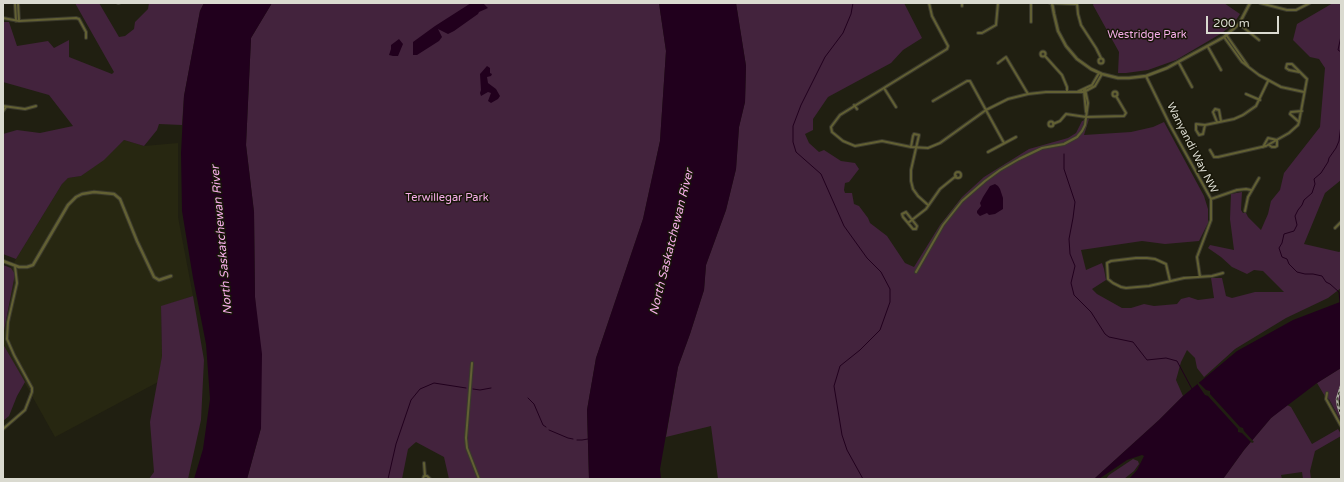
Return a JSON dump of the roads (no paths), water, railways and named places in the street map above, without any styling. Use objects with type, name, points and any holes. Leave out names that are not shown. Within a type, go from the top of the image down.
[{"type":"street","points":[[15,3],[17,21]]},
{"type":"street","points":[[17,21],[18,3]]},
{"type":"street","points":[[929,3],[932,16],[948,46],[947,49],[840,115],[831,127],[832,132],[843,142],[855,146],[882,141],[911,147],[928,148],[940,143],[986,110],[1008,100],[1028,94],[1046,92],[1076,93],[1085,91],[1092,85],[1100,74]]},
{"type":"street","points":[[978,33],[982,33],[996,25],[998,3]]},
{"type":"street","points":[[1031,3],[1031,22]]},
{"type":"street","points":[[1101,58],[1081,25],[1076,4],[1052,3],[1055,23],[1066,46],[1077,59],[1100,74],[1123,78],[1146,76],[1179,63],[1208,47],[1225,36],[1239,24],[1250,3]]},
{"type":"street","points":[[1260,3],[1270,4],[1287,10],[1296,10],[1309,5],[1310,3]]},
{"type":"street","points":[[3,18],[17,21],[76,18],[84,28],[86,38]]},
{"type":"street","points":[[1239,24],[1259,40]]},
{"type":"street","points":[[1225,36],[1242,62],[1268,81],[1287,90],[1304,92]]},
{"type":"street","points":[[1208,47],[1221,70]]},
{"type":"street","points":[[1045,56],[1062,76],[1067,86],[1067,92]]},
{"type":"street","points":[[998,63],[1006,57],[1028,94]]},
{"type":"street","points":[[1179,63],[1192,87]]},
{"type":"street","points":[[1210,150],[1214,157],[1218,157],[1269,145],[1289,133],[1298,125],[1299,122],[1307,79],[1292,64],[1287,64],[1286,68],[1289,70],[1299,72]]},
{"type":"street","name":"Wanyandi Way NW","points":[[1146,76],[1170,125],[1211,199],[1211,220],[1197,257],[1200,276]]},
{"type":"street","points":[[933,101],[967,81],[970,81],[1004,143]]},
{"type":"street","points":[[1205,126],[1203,134],[1199,135],[1196,130],[1196,124],[1205,126],[1234,119],[1256,106],[1268,81]]},
{"type":"street","points":[[884,88],[896,107]]},
{"type":"street","points":[[916,272],[943,225],[962,201],[985,181],[1019,159],[1042,148],[1064,144],[1077,137],[1082,131],[1086,117],[1085,91]]},
{"type":"street","points":[[1246,94],[1260,100]]},
{"type":"street","points":[[1053,124],[1060,121],[1066,114],[1086,117],[1124,116],[1126,113],[1116,96]]},
{"type":"street","points":[[854,105],[857,109]]},
{"type":"street","points":[[3,106],[25,109],[36,106]]},
{"type":"street","points":[[3,111],[6,107]]},
{"type":"street","points":[[1217,122],[1213,112],[1215,108],[1219,110],[1221,121]]},
{"type":"street","points":[[1299,122],[1290,114],[1291,112],[1302,111]]},
{"type":"street","points":[[911,147],[914,134],[919,135],[910,173],[911,181],[913,189],[928,205]]},
{"type":"street","points":[[988,152],[1016,137]]},
{"type":"street","points":[[1263,147],[1266,139],[1277,140]]},
{"type":"street","points":[[1269,145],[1275,147],[1277,140]]},
{"type":"street","points":[[908,223],[926,209],[944,185],[956,176]]},
{"type":"street","points":[[1245,211],[1251,190],[1259,178]]},
{"type":"street","points":[[1211,199],[1237,190],[1251,190]]},
{"type":"street","points":[[3,261],[15,266],[26,267],[33,265],[68,205],[76,197],[82,194],[94,192],[114,194],[120,199],[154,277],[158,280],[171,276]]},
{"type":"street","points":[[902,214],[908,214],[918,226],[914,229],[908,223],[902,214]]},
{"type":"street","points":[[1335,228],[1341,222]]},
{"type":"street","points":[[1170,281],[1166,264],[1155,259],[1136,258],[1111,261],[1107,263],[1108,279],[1121,287],[1126,288],[1149,286],[1184,278],[1223,273]]},
{"type":"street","points":[[3,429],[25,410],[32,392],[32,388],[7,339],[8,322],[17,283],[15,266]]},
{"type":"street","points":[[472,363],[466,438],[479,479]]},
{"type":"street","points":[[1327,393],[1326,399],[1341,426]]},
{"type":"street","points":[[424,463],[426,476],[430,479]]},
{"type":"street","points":[[422,479],[426,476]]},
{"type":"water","name":"North Saskatchewan River","points":[[204,3],[272,3],[251,38],[246,145],[254,212],[255,297],[262,354],[261,428],[247,479],[194,479],[203,449],[210,399],[206,344],[182,211],[181,153],[184,96],[200,11]]},
{"type":"water","points":[[471,3],[483,3],[488,8],[479,12],[448,34],[438,29],[442,37],[439,41],[417,55],[413,55],[413,42]]},
{"type":"water","name":"North Saskatchewan River","points":[[659,3],[736,3],[746,66],[745,102],[739,127],[736,169],[726,210],[706,265],[704,290],[678,367],[660,469],[661,479],[589,479],[587,410],[596,358],[643,219],[660,141],[666,51]]},
{"type":"water","points":[[399,39],[403,44],[398,56],[389,55],[391,45]]},
{"type":"water","points":[[487,66],[490,68],[490,73],[492,74],[491,76],[487,77],[488,83],[496,89],[500,96],[491,103],[488,101],[491,93],[488,92],[481,96],[480,93],[480,74]]},
{"type":"water","points":[[995,184],[1000,189],[1003,198],[1003,209],[995,214],[989,215],[987,213],[980,216],[977,211],[981,206],[980,203],[990,186]]},
{"type":"water","points":[[1340,302],[1341,368],[1317,383],[1271,418],[1244,450],[1223,479],[1129,479],[1137,470],[1144,456],[1142,455],[1127,460],[1099,479],[1094,479],[1183,396],[1237,351],[1293,320]]},
{"type":"waterway","points":[[853,3],[851,14],[843,33],[825,57],[801,105],[793,126],[793,142],[796,152],[821,174],[844,226],[867,258],[881,272],[890,289],[890,302],[880,330],[860,350],[840,366],[834,386],[842,435],[847,450],[863,479]]},
{"type":"waterway","points":[[1341,36],[1338,50],[1341,52]]},
{"type":"waterway","points":[[1340,302],[1339,292],[1326,282],[1322,276],[1297,272],[1289,264],[1287,259],[1282,257],[1279,248],[1284,234],[1294,231],[1297,225],[1295,216],[1298,210],[1304,200],[1312,193],[1315,184],[1314,179],[1321,173],[1336,148],[1339,141],[1341,125]]},
{"type":"waterway","points":[[1064,154],[1064,169],[1075,202],[1069,239],[1070,254],[1075,266],[1071,283],[1074,295],[1091,312],[1105,334],[1109,337],[1133,342],[1147,360],[1166,358],[1177,361],[1192,389]]},
{"type":"waterway","points":[[388,479],[396,444],[411,400],[420,389],[434,383],[466,388]]},
{"type":"waterway","points":[[473,389],[480,390],[491,388]]},
{"type":"waterway","points":[[528,398],[534,404],[543,425],[546,427]]},
{"type":"waterway","points":[[549,430],[573,439]]},
{"type":"waterway","points":[[577,440],[588,439]]},
{"type":"railway","points":[[1341,386],[1337,399],[1341,415]]},
{"type":"park label","name":"Westridge Park","points":[[1147,35]]},
{"type":"park label","name":"Terwillegar Park","points":[[447,198]]}]
